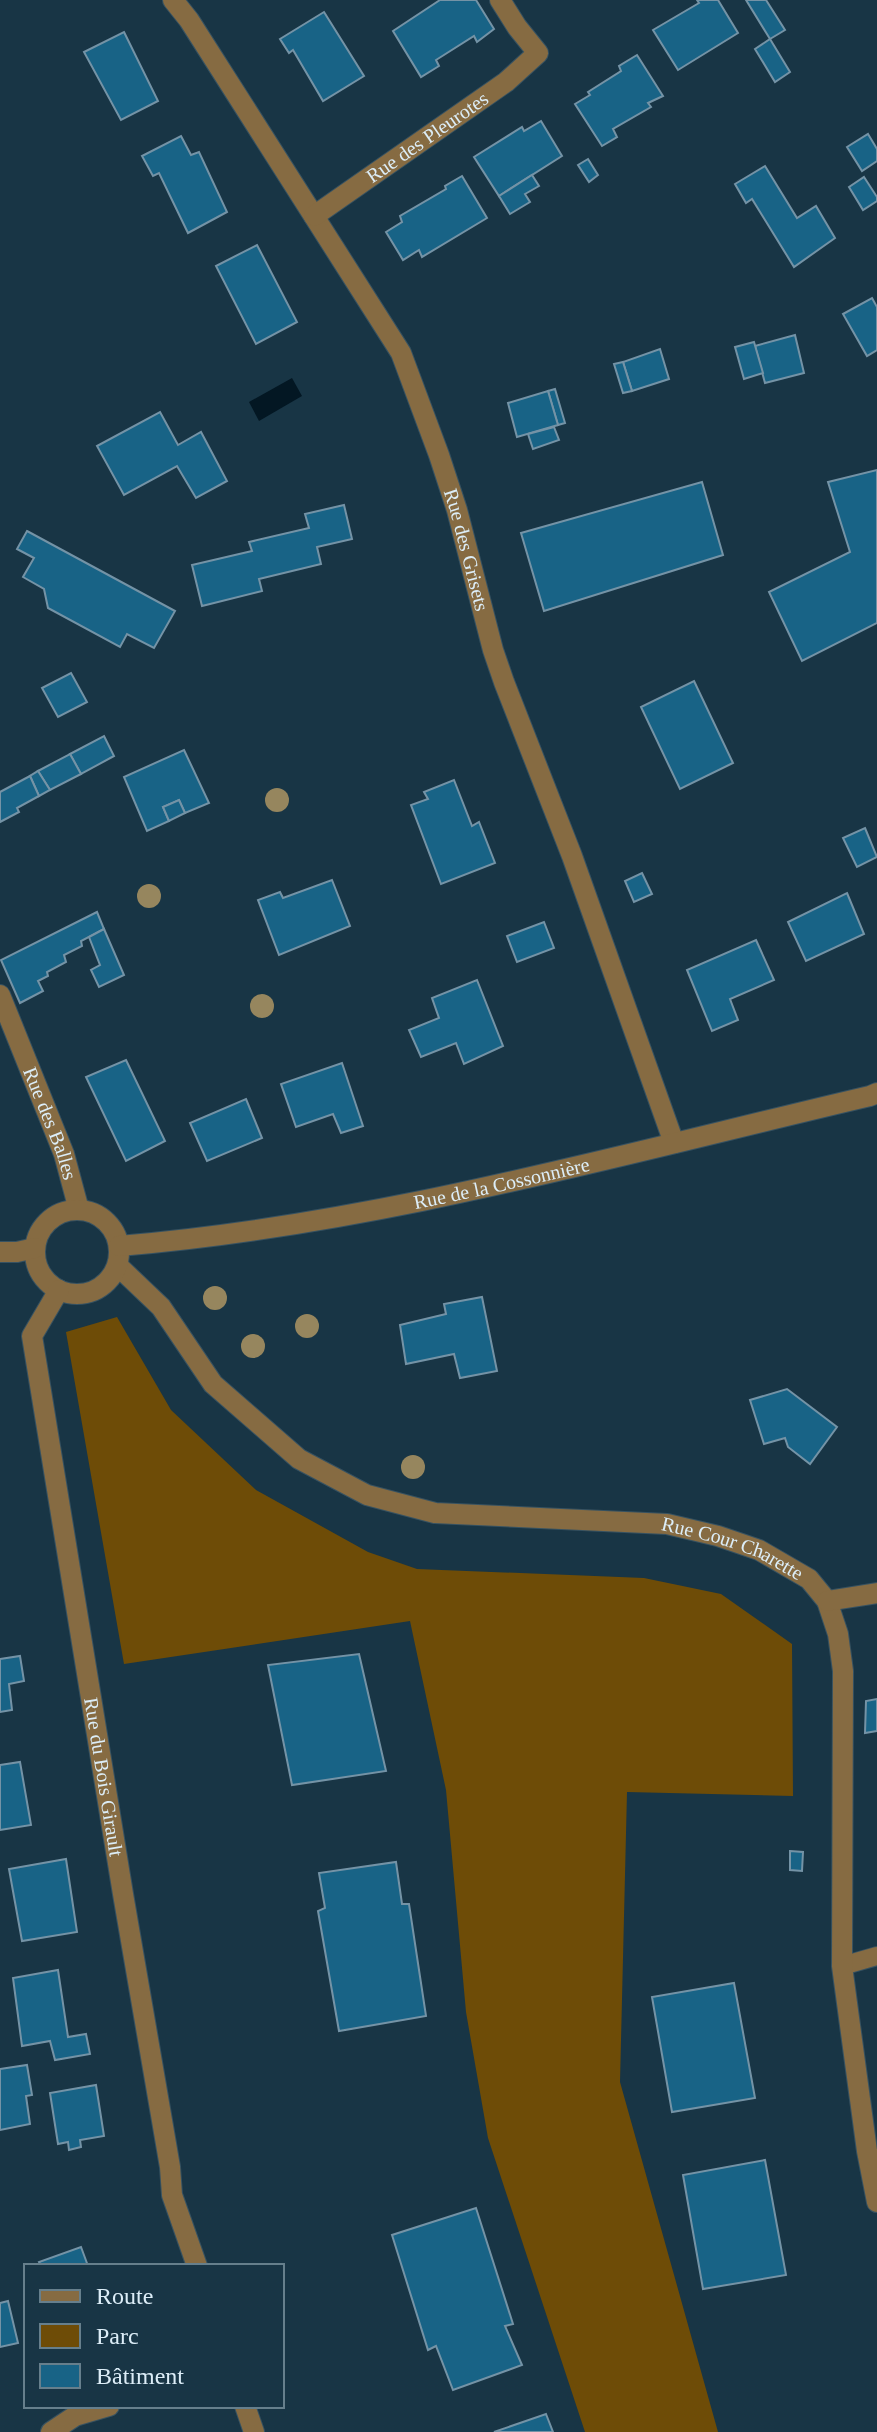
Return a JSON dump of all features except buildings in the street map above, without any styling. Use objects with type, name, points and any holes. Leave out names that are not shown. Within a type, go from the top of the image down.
[{"type":"street","name":"Rue des Grisets","points":[[173,0],[189,20],[401,353],[457,510],[496,660],[572,856],[674,1143]]},
{"type":"street","name":"Rue des Pleurotes","points":[[314,216],[506,82],[538,53],[500,0]]},
{"type":"street","name":"Rue des Balles","points":[[0,995],[64,1154],[79,1210]]},
{"type":"street","name":"Rue de la Cossonnière","points":[[118,1256],[186,1241],[337,1219],[595,1163],[877,1093]]},
{"type":"street","points":[[79,1210],[93,1213],[106,1221],[115,1232],[118,1256],[110,1278],[100,1288],[73,1294],[49,1283],[41,1273],[35,1248],[45,1225],[66,1212],[79,1210]]},
{"type":"street","points":[[0,1252],[35,1248]]},
{"type":"street","name":"Rue Cour Charette","points":[[118,1256],[161,1307],[213,1384],[299,1459],[367,1495],[435,1513],[667,1524],[759,1550],[809,1579],[827,1601],[838,1634],[843,1671],[842,1966],[867,2151],[877,2202]]},
{"type":"street","name":"Rue du Bois Girault","points":[[59,1290],[32,1336],[170,2167],[172,2195],[196,2264]]},
{"type":"street","points":[[827,1601],[877,1593]]},
{"type":"street","points":[[51,2432],[75,2416],[102,2408]]},
{"type":"street","points":[[246,2408],[254,2432]]},
{"type":"lane","points":[[842,1966],[877,1956]]},
{"type":"green space","points":[[117,1317],[171,1410],[256,1490],[368,1552],[417,1569],[644,1578],[721,1594],[792,1644],[793,1796],[627,1792],[620,2082],[718,2432],[585,2432],[488,2138],[466,2012],[446,1790],[410,1621],[124,1664],[66,1332]]},
{"type":"water","points":[[292,378],[302,396],[259,421],[249,402]]}]
